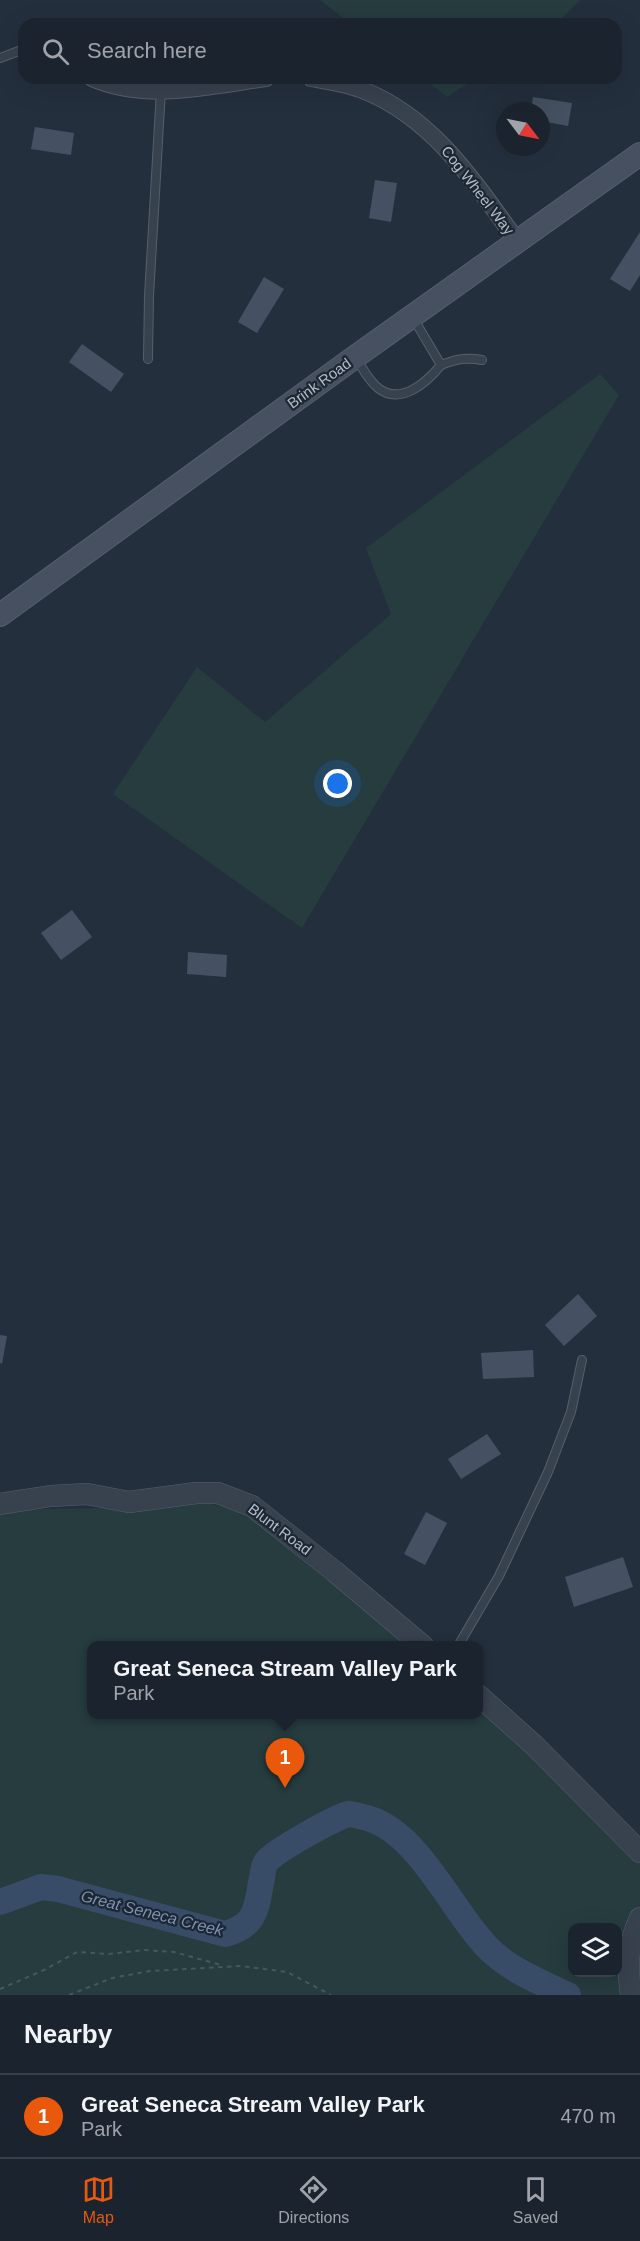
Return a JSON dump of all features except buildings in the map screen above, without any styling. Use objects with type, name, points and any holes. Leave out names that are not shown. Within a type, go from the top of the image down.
[{"type":"main road","name":"Brink Road","points":[[0,615],[355,357],[640,154]]},
{"type":"street","points":[[114,84],[137,90],[175,90],[220,84]]},
{"type":"street","name":"Cog Wheel Way","points":[[337,84],[363,90],[383,99],[431,133],[464,167],[517,241]]},
{"type":"street","name":"Blunt Road","points":[[0,1504],[51,1496],[87,1494],[129,1502],[196,1492],[218,1493],[252,1506],[417,1641]]},
{"type":"street","points":[[483,1699],[535,1746],[640,1851]]},
{"type":"street","points":[[631,1995],[627,1970],[629,1949],[640,1918]]},
{"type":"lane","points":[[0,58],[18,51]]},
{"type":"lane","points":[[148,359],[149,296],[161,90]]},
{"type":"lane","points":[[412,316],[441,365]]},
{"type":"lane","points":[[355,357],[378,387],[388,394],[399,395],[419,387],[441,365],[458,359],[482,360]]},
{"type":"lane","points":[[461,1641],[499,1576],[548,1472],[571,1412],[582,1360]]},
{"type":"path","points":[[0,1989],[44,1970],[77,1952],[109,1953],[143,1950],[174,1952],[229,1968],[241,1966]]},
{"type":"path","points":[[69,1995],[112,1978],[150,1971],[241,1966],[287,1972],[324,1989],[331,1995]]},
{"type":"green space","points":[[320,0],[580,0],[562,18],[343,18]]},
{"type":"green space","points":[[430,84],[467,84],[447,97]]},
{"type":"green space","points":[[600,374],[619,395],[302,928],[113,794],[197,667],[265,722],[391,614],[366,548]]},
{"type":"green space","points":[[209,1503],[249,1515],[276,1539],[286,1539],[410,1641],[87,1641],[87,1719],[483,1719],[483,1704],[640,1863],[640,1995],[0,1995],[0,1510]]},
{"type":"waterway","name":"Great Seneca Creek","points":[[0,1902],[41,1887],[58,1889],[225,1934],[244,1926],[250,1920],[256,1906],[264,1867],[272,1856],[320,1827],[352,1814],[382,1824],[400,1837],[432,1872],[474,1931],[496,1955],[525,1975],[568,1995]]},
{"type":"place","name":"Great Seneca Stream Valley Park","points":[[285,1788]]}]
